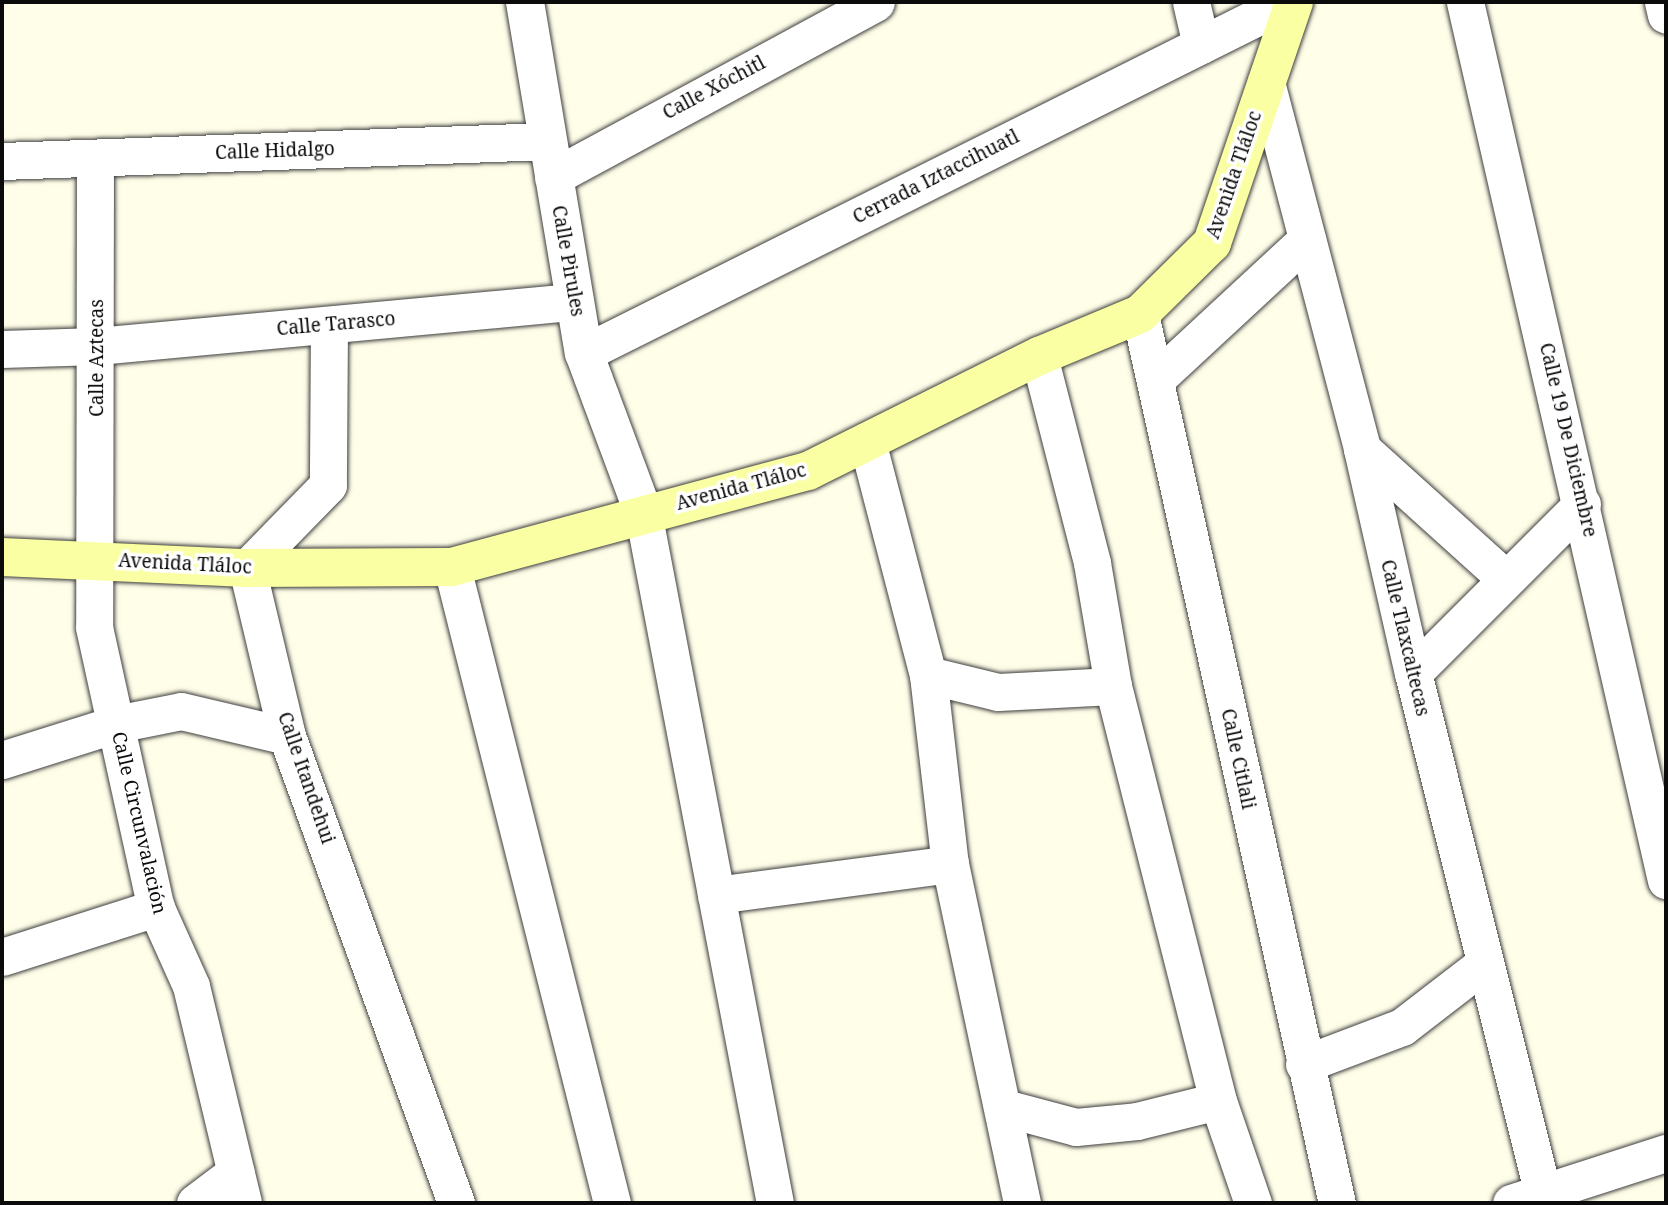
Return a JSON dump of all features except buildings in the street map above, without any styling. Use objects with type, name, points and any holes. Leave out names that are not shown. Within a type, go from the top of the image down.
[{"type":"main road","name":"Avenida Tláloc","points":[[2,557],[96,558],[247,568],[452,567],[643,512],[808,471],[1039,356],[1140,314],[1212,243],[1294,2]]},
{"type":"street","name":"Calle Pirules","points":[[525,2],[584,353],[643,512]]},
{"type":"street","name":"Calle Xóchitl","points":[[551,159],[876,2]]},
{"type":"street","points":[[1191,2],[1201,45]]},
{"type":"street","name":"Cerrada Iztaccihuatl","points":[[584,353],[1287,2]]},
{"type":"street","name":"Calle 19 De Diciembre","points":[[1465,2],[1666,880]]},
{"type":"street","points":[[1663,2],[1666,15]]},
{"type":"street","name":"Calle Tlaxcaltecas","points":[[1266,82],[1362,449],[1412,673],[1485,963],[1527,1199]]},
{"type":"street","name":"Calle Hidalgo","points":[[2,161],[95,158],[551,159]]},
{"type":"street","name":"Calle Aztecas","points":[[95,158],[96,558]]},
{"type":"street","points":[[1155,380],[1307,239]]},
{"type":"street","name":"Calle Tarasco","points":[[2,349],[97,346],[575,302]]},
{"type":"street","name":"Calle Citlali","points":[[1140,314],[1304,1064],[1337,1203]]},
{"type":"street","points":[[247,568],[328,485],[329,325]]},
{"type":"street","points":[[1039,356],[1092,563],[1113,686],[1218,1101],[1253,1203]]},
{"type":"street","points":[[867,441],[928,676],[950,864],[1005,1108],[1022,1203]]},
{"type":"street","points":[[1362,449],[1506,579]]},
{"type":"street","points":[[1412,673],[1582,504]]},
{"type":"street","points":[[643,512],[775,1203]]},
{"type":"street","name":"Calle Circunvalación","points":[[96,558],[94,626],[156,908],[191,986],[239,1188]]},
{"type":"street","points":[[452,567],[612,1203]]},
{"type":"street","name":"Calle Itandehui","points":[[247,568],[287,736],[456,1203]]},
{"type":"street","points":[[928,676],[998,692],[1113,686]]},
{"type":"street","points":[[2,760],[116,724],[181,711],[287,736]]},
{"type":"street","points":[[716,895],[950,864]]},
{"type":"street","points":[[2,957],[156,908]]},
{"type":"street","points":[[1304,1064],[1402,1027],[1485,963]]},
{"type":"street","points":[[1005,1108],[1076,1127],[1137,1121],[1218,1101]]},
{"type":"street","points":[[1527,1199],[1597,1191],[1666,1153]]},
{"type":"street","points":[[195,1203],[239,1188]]}]
